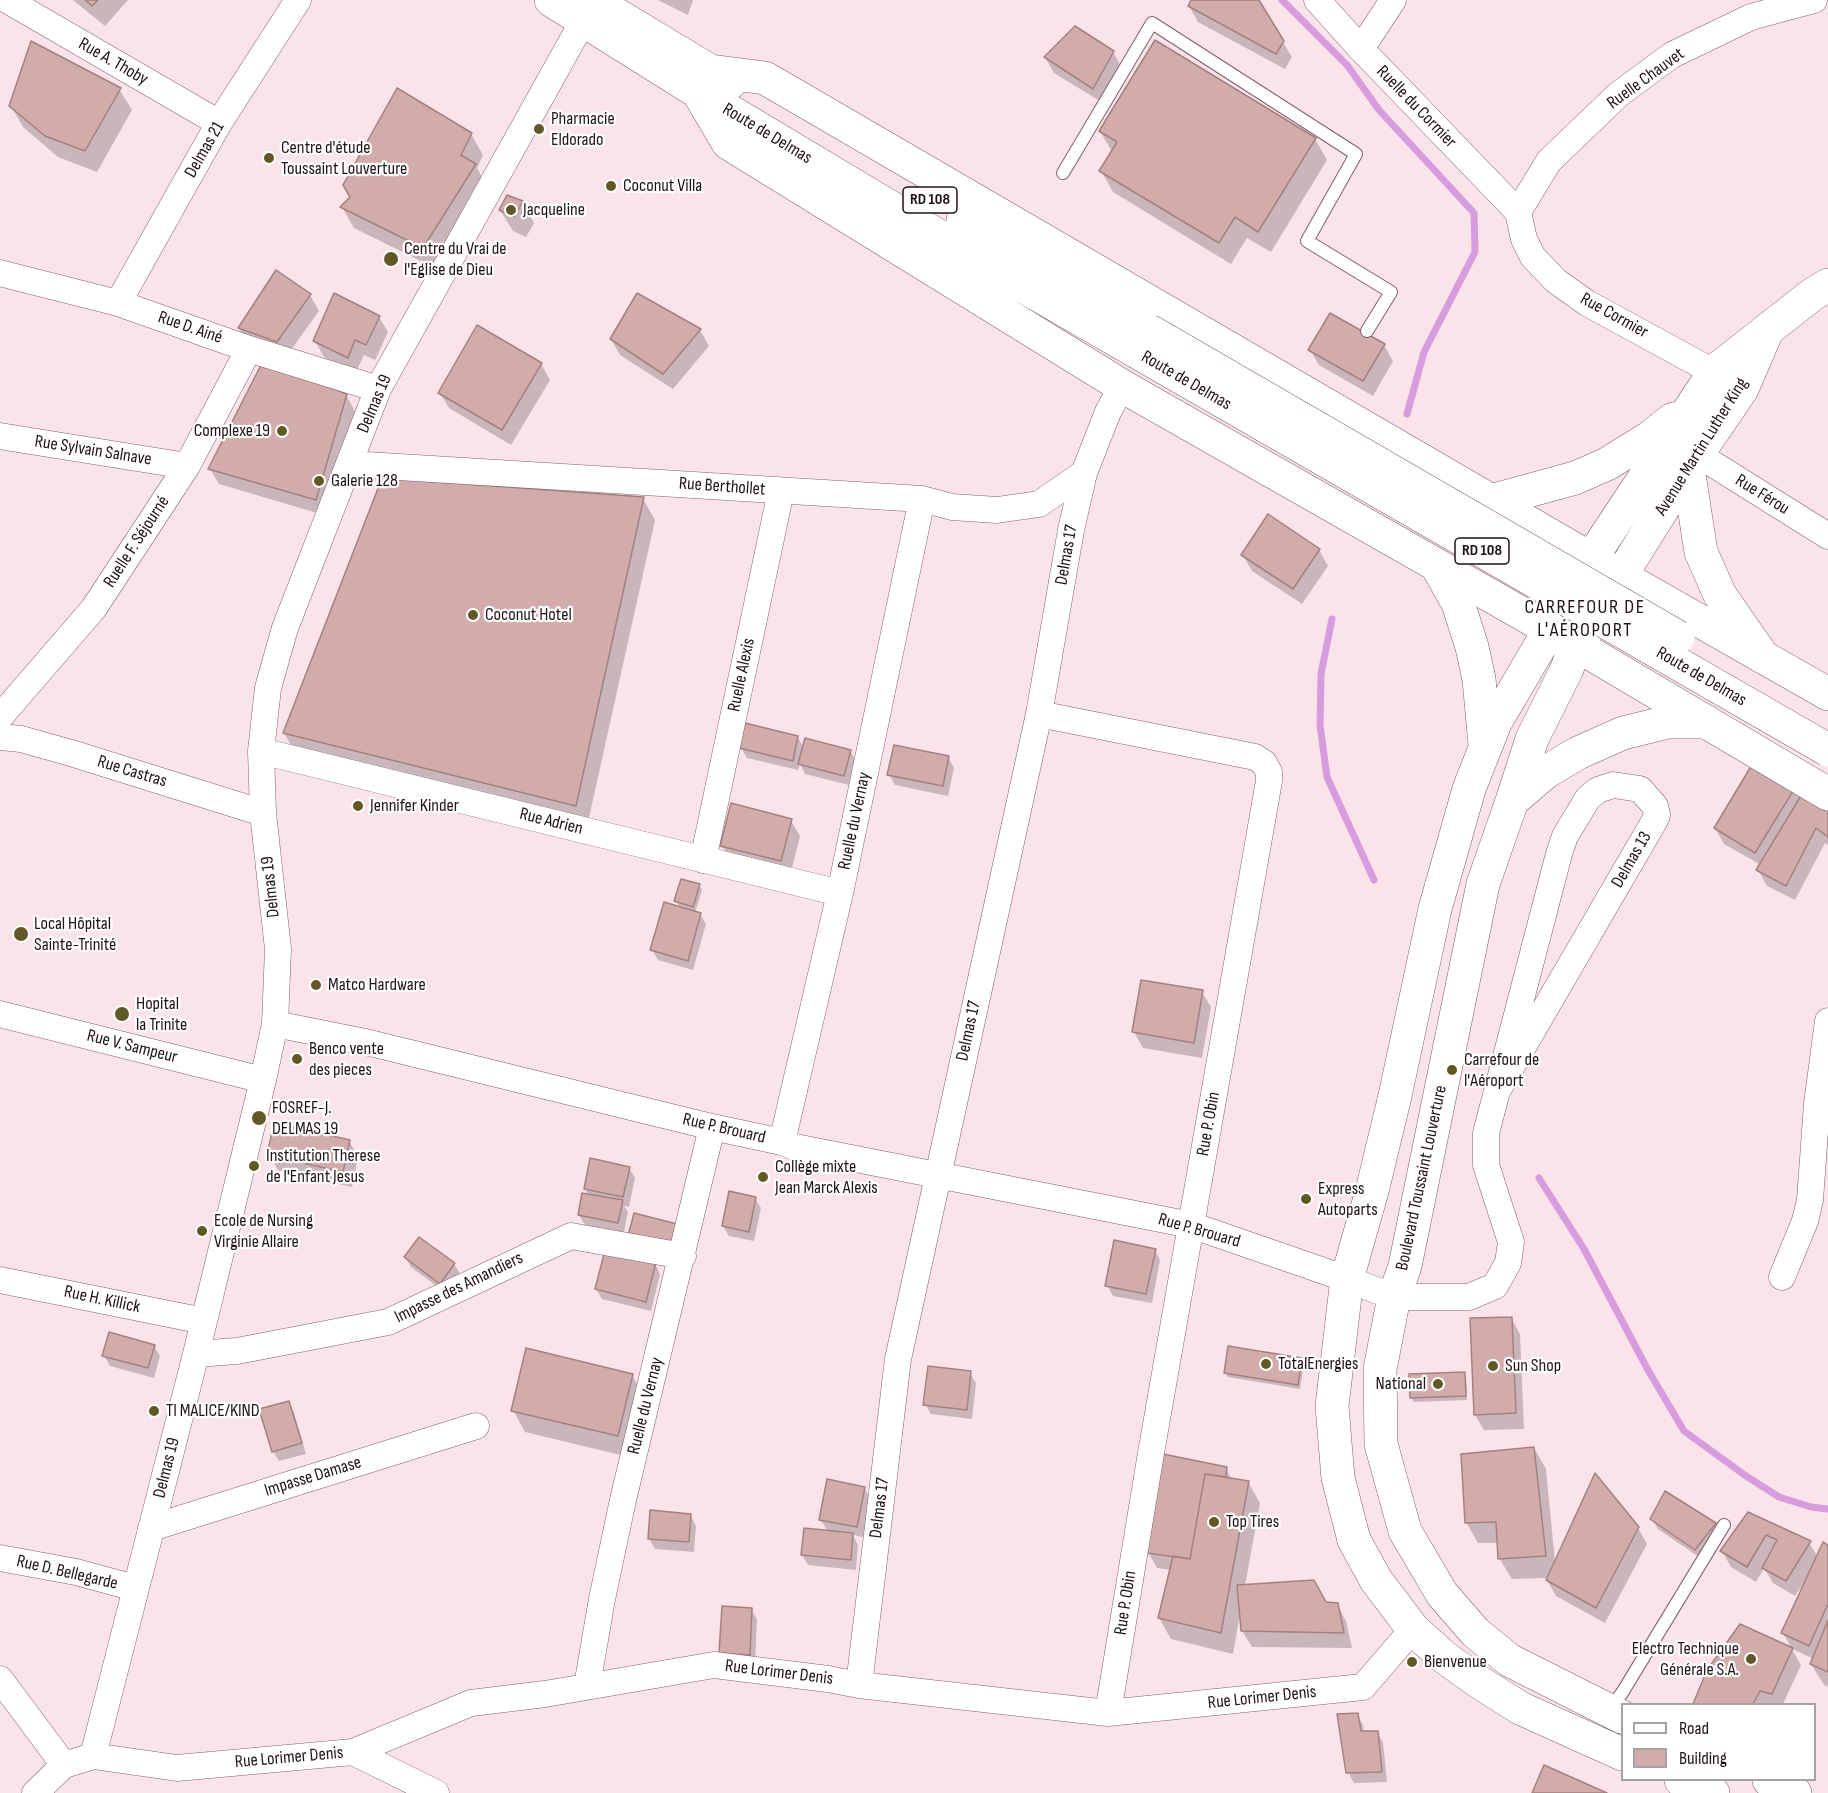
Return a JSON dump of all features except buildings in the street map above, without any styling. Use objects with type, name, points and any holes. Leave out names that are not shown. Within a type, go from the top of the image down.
[{"type":"main road","name":"Route de Delmas","points":[[551,0],[590,7],[704,82],[864,160],[1142,341],[1828,750]]},
{"type":"main road","points":[[1828,694],[1763,657],[1624,569],[1591,559],[1491,501],[1236,345],[765,78],[704,82],[728,143],[1122,386],[1437,566],[1543,640],[1577,647],[1828,794]]},
{"type":"main road","name":"Avenue Martin Luther King","points":[[1624,569],[1692,461],[1742,389],[1766,332],[1813,294],[1828,285]]},
{"type":"main road","points":[[1491,501],[1575,477],[1607,464],[1648,438],[1766,332]]},
{"type":"main road","name":"Route de Delmas","points":[[1142,341],[1828,724]]},
{"type":"main road","name":"Avenue Martin Luther King","points":[[1543,640],[1591,559],[1702,389]]},
{"type":"main road","points":[[1692,461],[1701,552],[1720,595],[1763,657]]},
{"type":"main road","points":[[1437,566],[1458,603],[1472,647],[1479,679],[1485,746]]},
{"type":"main road","name":"Boulevard Toussaint Louverture","points":[[1616,1714],[1509,1660],[1475,1632],[1442,1594],[1405,1531],[1381,1444],[1379,1413],[1380,1369],[1394,1297],[1405,1266],[1483,884],[1532,739],[1577,647],[1624,569]]},
{"type":"main road","points":[[1543,640],[1509,697],[1485,746],[1468,789],[1435,909],[1395,1096],[1372,1191],[1347,1279],[1332,1406],[1338,1478],[1354,1540],[1376,1580],[1413,1629],[1444,1657],[1520,1708],[1621,1753]]},
{"type":"main road","points":[[1512,801],[1546,772],[1578,753],[1623,733],[1668,722],[1707,722]]},
{"type":"main road","points":[[1686,1781],[1713,1793]]},
{"type":"main road","points":[[1773,1781],[1795,1793]]},
{"type":"street","name":"Rue A. Thoby","points":[[7,0],[219,123]]},
{"type":"street","name":"Delmas 21","points":[[118,303],[219,123],[298,0]]},
{"type":"street","name":"Ruelle du Cormier","points":[[1317,0],[1360,49],[1518,212]]},
{"type":"street","points":[[1360,49],[1393,0]]},
{"type":"street","name":"Ruelle Chauvet","points":[[1518,212],[1549,161],[1618,94],[1672,55],[1751,17],[1814,0]]},
{"type":"street","name":"Delmas 19","points":[[93,1756],[196,1354],[275,1024],[278,949],[263,813],[261,751],[268,688],[285,628],[378,389],[590,7]]},
{"type":"street","name":"Rue Cormier","points":[[1518,212],[1524,238],[1533,256],[1556,281],[1702,389],[1742,389]]},
{"type":"street","name":"Rue D. Ainé","points":[[0,273],[118,303],[249,349],[378,389]]},
{"type":"street","name":"Ruelle F. Séjourné","points":[[0,717],[94,608],[186,466],[249,349]]},
{"type":"street","name":"Delmas 17","points":[[859,1685],[898,1359],[1039,714],[1071,530],[1084,473],[1107,412],[1122,386]]},
{"type":"street","name":"Rue Sylvain Salnave","points":[[0,436],[186,466]]},
{"type":"street","name":"Rue Férou","points":[[1692,461],[1828,536]]},
{"type":"street","name":"Rue Berthollet","points":[[350,464],[922,499],[952,507],[997,510],[1039,504],[1084,473]]},
{"type":"street","name":"Ruelle Alexis","points":[[703,860],[781,491]]},
{"type":"street","name":"Ruelle du Vernay","points":[[782,1142],[840,893],[922,499]]},
{"type":"street","name":"Rue P. Obin","points":[[1039,714],[1255,757],[1264,763],[1269,772],[1108,1713]]},
{"type":"street","name":"Rue Castras","points":[[0,737],[21,739],[71,753],[263,813]]},
{"type":"street","name":"Rue Adrien","points":[[261,751],[840,893]]},
{"type":"street","name":"Delmas 13","points":[[1394,1297],[1469,1297],[1495,1286],[1508,1263],[1511,1242],[1486,1165],[1486,1133],[1559,854],[1565,836],[1588,798],[1598,790],[1613,785],[1640,789],[1655,806],[1657,815],[1655,820],[1499,1088]]},
{"type":"street","name":"Rue V. Sampeur","points":[[0,1014],[263,1080]]},
{"type":"street","points":[[1782,1277],[1805,1221],[1810,1200],[1822,1107],[1828,1021]]},
{"type":"street","name":"Rue P. Brouard","points":[[275,1024],[370,1043],[795,1147],[1191,1225],[1394,1297]]},
{"type":"street","name":"Ruelle du Vernay","points":[[587,1686],[602,1599],[623,1500],[712,1127]]},
{"type":"street","name":"Impasse des Amandiers","points":[[196,1354],[237,1351],[388,1322],[571,1236],[682,1256]]},
{"type":"street","name":"Rue H. Killick","points":[[0,1280],[204,1321]]},
{"type":"street","name":"Impasse Damase","points":[[151,1528],[476,1425]]},
{"type":"street","name":"Rue D. Bellegarde","points":[[0,1558],[76,1572],[135,1588]]},
{"type":"street","name":"Rue Lorimer Denis","points":[[93,1756],[177,1768],[354,1752],[471,1703],[545,1694],[714,1665],[828,1678],[859,1685],[1108,1713],[1363,1688],[1413,1629]]},
{"type":"street","points":[[0,1679],[64,1765]]},
{"type":"street","points":[[354,1752],[436,1793]]},
{"type":"street","points":[[34,1793],[64,1765],[93,1756]]},
{"type":"lane","points":[[1063,172],[1152,23],[1356,154],[1307,241],[1391,292],[1367,331]]},
{"type":"lane","points":[[1161,296],[1209,322]]},
{"type":"lane","points":[[1616,1714],[1622,1693],[1724,1525]]},
{"type":"waterway","points":[[1282,0],[1347,65],[1379,110],[1474,213],[1475,252],[1424,352],[1407,414]]},
{"type":"waterway","points":[[1332,619],[1321,674],[1320,725],[1327,777],[1374,880]]},
{"type":"waterway","points":[[1539,1178],[1584,1249],[1648,1370],[1684,1431],[1779,1497],[1811,1507],[1828,1509]]},
{"type":"place","name":"Pharmacie Eldorado","points":[[539,129]]},
{"type":"place","name":"Centre d'étude Toussaint Louverture","points":[[269,158]]},
{"type":"place","name":"Coconut Villa","points":[[611,186]]},
{"type":"place","name":"Jacqueline","points":[[511,210]]},
{"type":"place","name":"Centre du Vrai de l'Eglise de Dieu","points":[[391,259]]},
{"type":"place","name":"Complexe 19","points":[[282,431]]},
{"type":"place","name":"Galerie 128","points":[[319,481]]},
{"type":"place","name":"Coconut Hotel","points":[[473,615]]},
{"type":"place","name":"Jennifer Kinder","points":[[358,806]]},
{"type":"place","name":"Local Hôpital Sainte-Trinité","points":[[21,934]]},
{"type":"place","name":"Matco Hardware","points":[[316,985]]},
{"type":"place","name":"Hopital la Trinite","points":[[122,1014]]},
{"type":"place","name":"Benco vente des pieces","points":[[297,1059]]},
{"type":"place","name":"Carrefour de l'Aéroport","points":[[1452,1070]]},
{"type":"place","name":"FOSREF-J. DELMAS 19","points":[[259,1118]]},
{"type":"place","name":"Institution Therese de l'Enfant Jesus","points":[[254,1166]]},
{"type":"place","name":"Collège mixte Jean Marck Alexis","points":[[763,1177]]},
{"type":"place","name":"Express Autoparts","points":[[1306,1199]]},
{"type":"place","name":"Ecole de Nursing Virginie Allaire","points":[[202,1231]]},
{"type":"place","name":"TotalEnergies","points":[[1266,1364]]},
{"type":"place","name":"Sun Shop","points":[[1493,1366]]},
{"type":"place","name":"National","points":[[1438,1384]]},
{"type":"place","name":"TI MALICE/KIND","points":[[154,1411]]},
{"type":"place","name":"Top Tires","points":[[1214,1522]]},
{"type":"place","name":"Electro Technique Générale S.A.","points":[[1751,1659]]},
{"type":"place","name":"Bienvenue","points":[[1412,1662]]},
{"type":"district","name":"CARREFOUR DE L'AÉROPORT","points":[[1585,620]]}]
